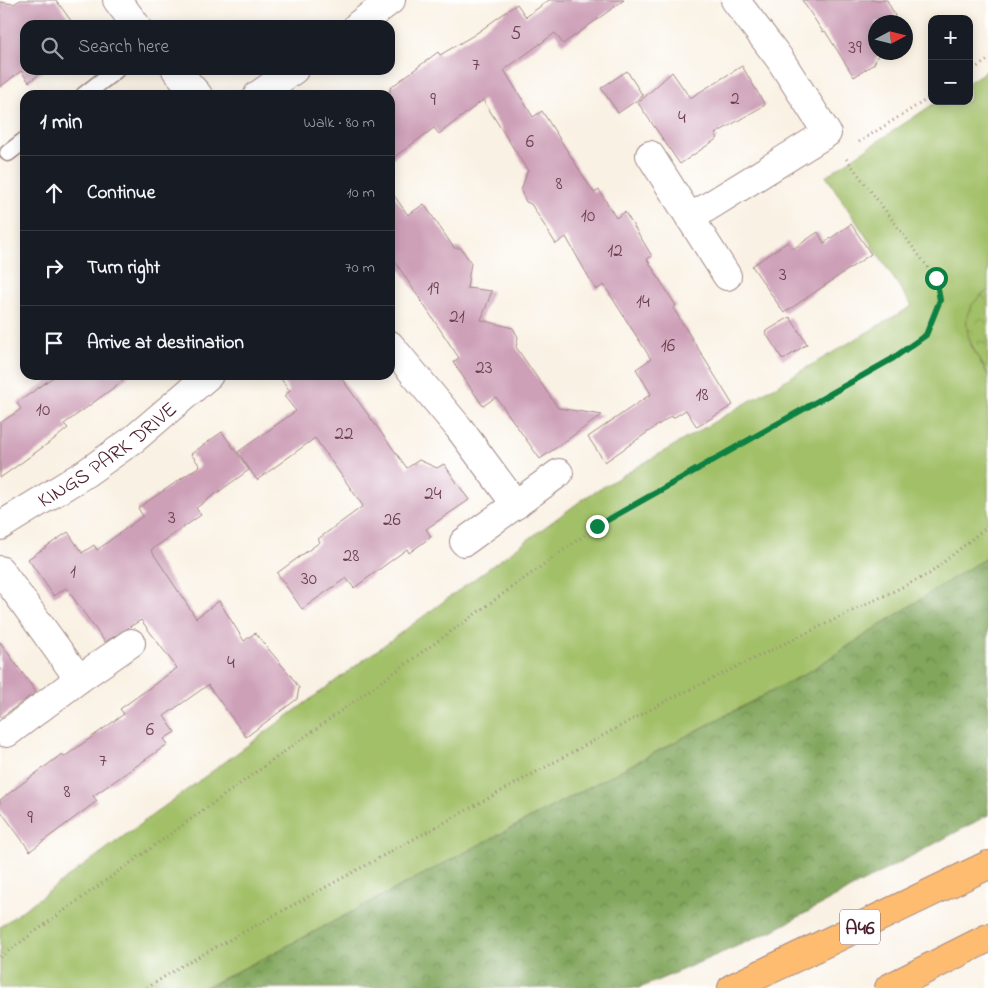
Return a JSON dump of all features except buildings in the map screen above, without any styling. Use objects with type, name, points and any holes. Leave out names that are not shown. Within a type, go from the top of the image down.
[{"type":"highway","name":"A46","points":[[732,988],[988,865]]},
{"type":"highway","points":[[889,988],[988,938]]},
{"type":"street","points":[[117,0],[132,20]]},
{"type":"street","points":[[364,20],[390,0]]},
{"type":"street","points":[[690,218],[827,133],[779,58],[735,0]]},
{"type":"street","points":[[180,75],[194,90]]},
{"type":"street","points":[[265,90],[287,75]]},
{"type":"street","points":[[650,155],[727,276]]},
{"type":"street","points":[[395,351],[460,428],[516,504]]},
{"type":"street","name":"KINGS PARK DRIVE","points":[[0,526],[86,473],[134,439],[203,380]]},
{"type":"street","points":[[464,542],[559,473]]},
{"type":"street","points":[[0,570],[79,678]]},
{"type":"street","points":[[7,733],[79,678],[131,643]]},
{"type":"lane","points":[[90,90],[110,75]]},
{"type":"lane","points":[[8,153],[20,144]]},
{"type":"path","points":[[973,69],[988,60]]},
{"type":"path","points":[[827,133],[859,142],[928,99]]},
{"type":"path","points":[[0,957],[597,526],[892,359],[926,335],[940,300],[936,278],[827,133]]},
{"type":"path","points":[[147,988],[178,968],[668,700],[929,574],[988,526]]},
{"type":"green space","points":[[988,70],[988,291],[980,296],[969,342],[988,375],[988,557],[810,671],[204,988],[0,988],[0,927],[586,497],[912,306],[826,176],[932,105],[973,105],[973,79]]},
{"type":"green space","points":[[988,291],[988,375],[971,342],[967,331],[967,320],[969,310],[976,300]]},
{"type":"green space","points":[[988,557],[988,815],[772,931],[640,988],[204,988],[810,671]]},
{"type":"route","points":[[597,526],[892,359],[926,335],[940,300],[936,278]]}]
